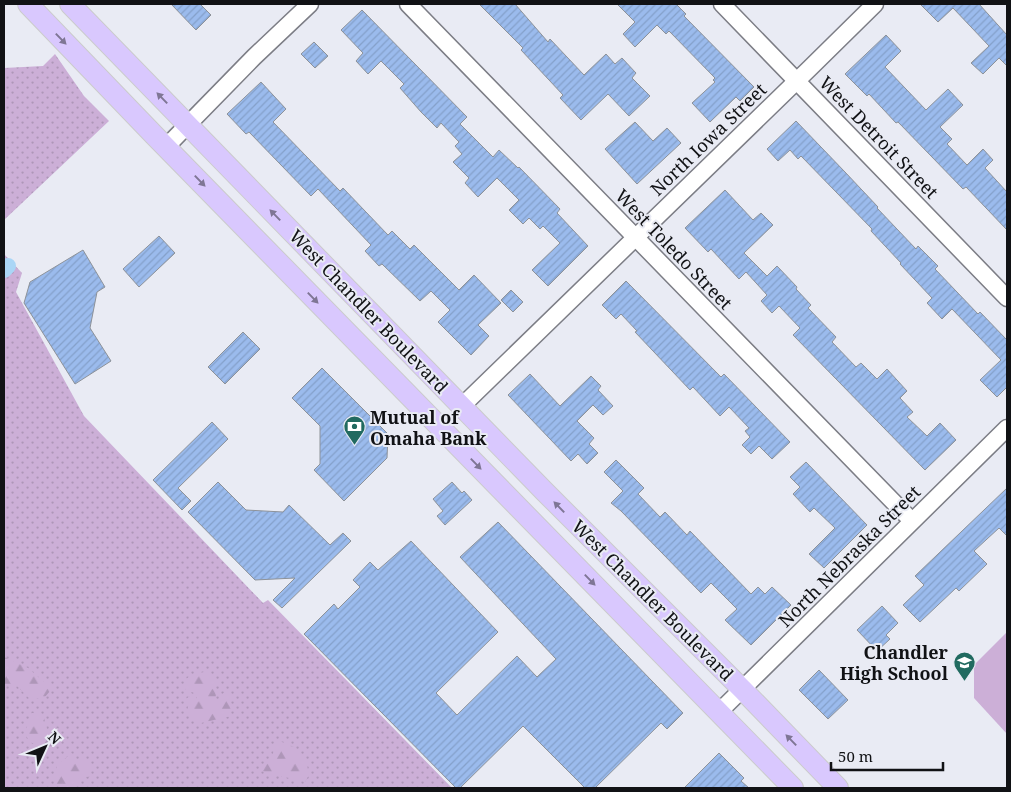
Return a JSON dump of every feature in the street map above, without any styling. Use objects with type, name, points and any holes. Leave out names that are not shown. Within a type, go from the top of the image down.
[{"type":"main road","name":"West Chandler Boulevard","points":[[28,4],[793,788]]},
{"type":"main road","name":"West Chandler Boulevard","points":[[70,4],[563,510],[838,788]]},
{"type":"street","points":[[166,146],[254,57],[310,4]]},
{"type":"street","name":"West Toledo Street","points":[[408,4],[912,521]]},
{"type":"street","name":"West Detroit Street","points":[[722,4],[1007,298]]},
{"type":"street","name":"North Iowa Street","points":[[462,406],[874,4]]},
{"type":"street","name":"North Nebraska Street","points":[[719,712],[1007,428]]},
{"type":"green space","points":[[55,54],[84,96],[109,121],[4,220],[4,68],[43,66]]},
{"type":"green space","points":[[4,254],[22,273],[16,292],[84,416],[263,603],[268,600],[452,788],[4,788]]},
{"type":"green space","points":[[1007,632],[1007,734],[974,698],[974,665]]},
{"type":"green space","points":[[4,657],[28,668],[52,689],[43,699],[29,698],[16,685],[4,685]]},
{"type":"green space","points":[[204,672],[215,681],[216,700],[221,701],[223,693],[230,696],[231,716],[201,723],[187,711],[189,703],[186,699],[190,696],[194,701],[197,698],[194,693],[185,689],[184,681],[191,675]]},
{"type":"green space","points":[[32,713],[43,714],[47,729],[56,742],[54,750],[29,742],[25,732]]},
{"type":"green space","points":[[276,742],[282,742],[294,747],[307,765],[309,775],[305,782],[263,772],[261,767],[272,757]]},
{"type":"green space","points":[[72,753],[75,761],[89,761],[90,777],[82,776],[75,782],[76,788],[62,788],[55,783],[57,765]]},
{"type":"building","points":[[171,4],[200,4],[211,15],[196,30]]},
{"type":"building","points":[[479,4],[515,4],[548,42],[550,39],[584,75],[606,54],[615,64],[622,58],[636,73],[632,78],[650,96],[629,116],[608,94],[581,120],[560,98],[563,95],[521,50],[523,48]]},
{"type":"building","points":[[617,4],[676,4],[686,14],[684,16],[754,87],[740,101],[736,97],[710,122],[692,103],[715,82],[713,80],[715,78],[669,31],[666,34],[657,25],[635,47],[623,34],[635,22]]},
{"type":"building","points":[[920,4],[979,4],[1007,35],[1007,66],[999,58],[983,74],[971,63],[989,46],[953,8],[938,22]]},
{"type":"building","points":[[362,10],[467,117],[460,124],[493,157],[499,150],[519,167],[560,209],[557,213],[588,246],[548,286],[532,270],[560,243],[543,226],[540,229],[529,218],[523,224],[509,210],[519,200],[497,178],[478,197],[465,183],[469,178],[453,162],[462,154],[455,146],[459,142],[441,123],[437,128],[421,112],[400,88],[404,84],[381,61],[368,74],[356,61],[363,53],[341,30]]},
{"type":"building","points":[[886,35],[901,51],[885,67],[926,110],[948,89],[963,105],[940,127],[952,139],[947,144],[967,165],[983,149],[993,160],[985,168],[1007,192],[1007,230],[966,187],[963,189],[898,122],[896,123],[869,94],[867,96],[845,74]]},
{"type":"building","points":[[314,42],[328,56],[315,68],[301,54]]},
{"type":"building","points":[[261,82],[286,109],[273,122],[340,191],[343,188],[388,235],[392,231],[410,249],[414,245],[459,290],[474,275],[501,303],[478,325],[489,336],[471,355],[438,322],[450,310],[431,291],[420,301],[382,264],[379,266],[365,251],[371,245],[318,189],[311,196],[249,132],[246,134],[227,114]]},
{"type":"building","points":[[796,121],[916,249],[918,246],[938,266],[935,269],[978,314],[980,312],[1007,340],[1007,387],[997,397],[980,380],[1001,360],[952,309],[942,319],[927,303],[932,298],[871,231],[872,229],[801,156],[798,159],[790,150],[778,161],[767,149]]},
{"type":"building","points":[[635,122],[653,141],[667,128],[681,143],[637,184],[605,149]]},
{"type":"building","points":[[725,190],[753,220],[761,213],[773,225],[744,253],[767,276],[777,266],[811,305],[808,308],[836,337],[832,342],[856,367],[861,363],[877,379],[887,369],[907,391],[900,398],[913,412],[907,417],[927,436],[940,423],[956,440],[925,470],[793,335],[800,328],[779,306],[772,313],[761,301],[767,295],[746,272],[739,279],[711,249],[708,252],[685,228]]},
{"type":"building","points":[[159,236],[175,253],[139,287],[123,269]]},
{"type":"building","points":[[83,250],[105,287],[97,292],[90,328],[111,361],[75,384],[24,303],[30,282]]},
{"type":"building","points":[[626,281],[721,377],[724,374],[790,442],[772,459],[759,446],[751,454],[742,445],[750,437],[745,431],[749,428],[729,407],[720,416],[693,387],[690,390],[635,332],[637,331],[621,314],[616,319],[602,305]]},
{"type":"building","points":[[511,290],[523,302],[513,312],[501,300]]},
{"type":"building","points":[[243,332],[260,349],[225,384],[208,367]]},
{"type":"building","name":"Mutual of Omaha Bank","points":[[322,368],[388,434],[387,458],[344,501],[314,470],[320,464],[320,426],[292,398]]},
{"type":"building","points":[[530,374],[560,406],[591,376],[601,386],[598,390],[613,406],[603,415],[593,405],[577,421],[594,438],[589,444],[598,453],[587,464],[578,454],[571,461],[508,395]]},
{"type":"building","points":[[212,422],[228,439],[178,488],[191,501],[182,510],[153,480]]},
{"type":"building","points":[[616,460],[644,488],[638,494],[660,517],[665,512],[687,535],[690,531],[751,594],[758,587],[765,594],[772,587],[791,605],[751,645],[725,620],[737,609],[711,583],[701,593],[611,503],[623,491],[604,472]]},
{"type":"building","points":[[806,462],[867,525],[824,568],[809,554],[835,528],[814,508],[810,512],[793,494],[800,487],[790,477]]},
{"type":"building","points":[[218,482],[246,510],[283,512],[289,505],[330,545],[343,533],[351,541],[282,608],[273,600],[295,578],[255,580],[188,512]]},
{"type":"building","points":[[452,482],[472,500],[445,525],[437,516],[443,511],[433,499]]},
{"type":"building","points":[[1007,488],[1007,536],[999,528],[974,551],[987,564],[959,591],[956,588],[920,622],[903,605],[924,585],[915,576]]},
{"type":"building","points":[[498,522],[683,713],[667,729],[661,723],[595,788],[585,788],[523,726],[460,788],[456,788],[304,634],[334,604],[338,609],[360,587],[353,580],[370,562],[378,570],[411,541],[498,632],[436,693],[457,715],[517,656],[537,677],[556,659],[460,557]]},
{"type":"building","points":[[882,606],[898,623],[886,635],[890,639],[877,651],[857,630]]},
{"type":"building","points":[[819,670],[848,700],[828,719],[799,690]]},
{"type":"building","points":[[719,753],[744,778],[741,781],[749,788],[684,788]]},
{"type":"waterway","points":[[4,270],[8,266]]},
{"type":"place","name":"Mutual of Omaha Bank","points":[[354,446]]},
{"type":"place","name":"Chandler High School","points":[[964,681]]}]
